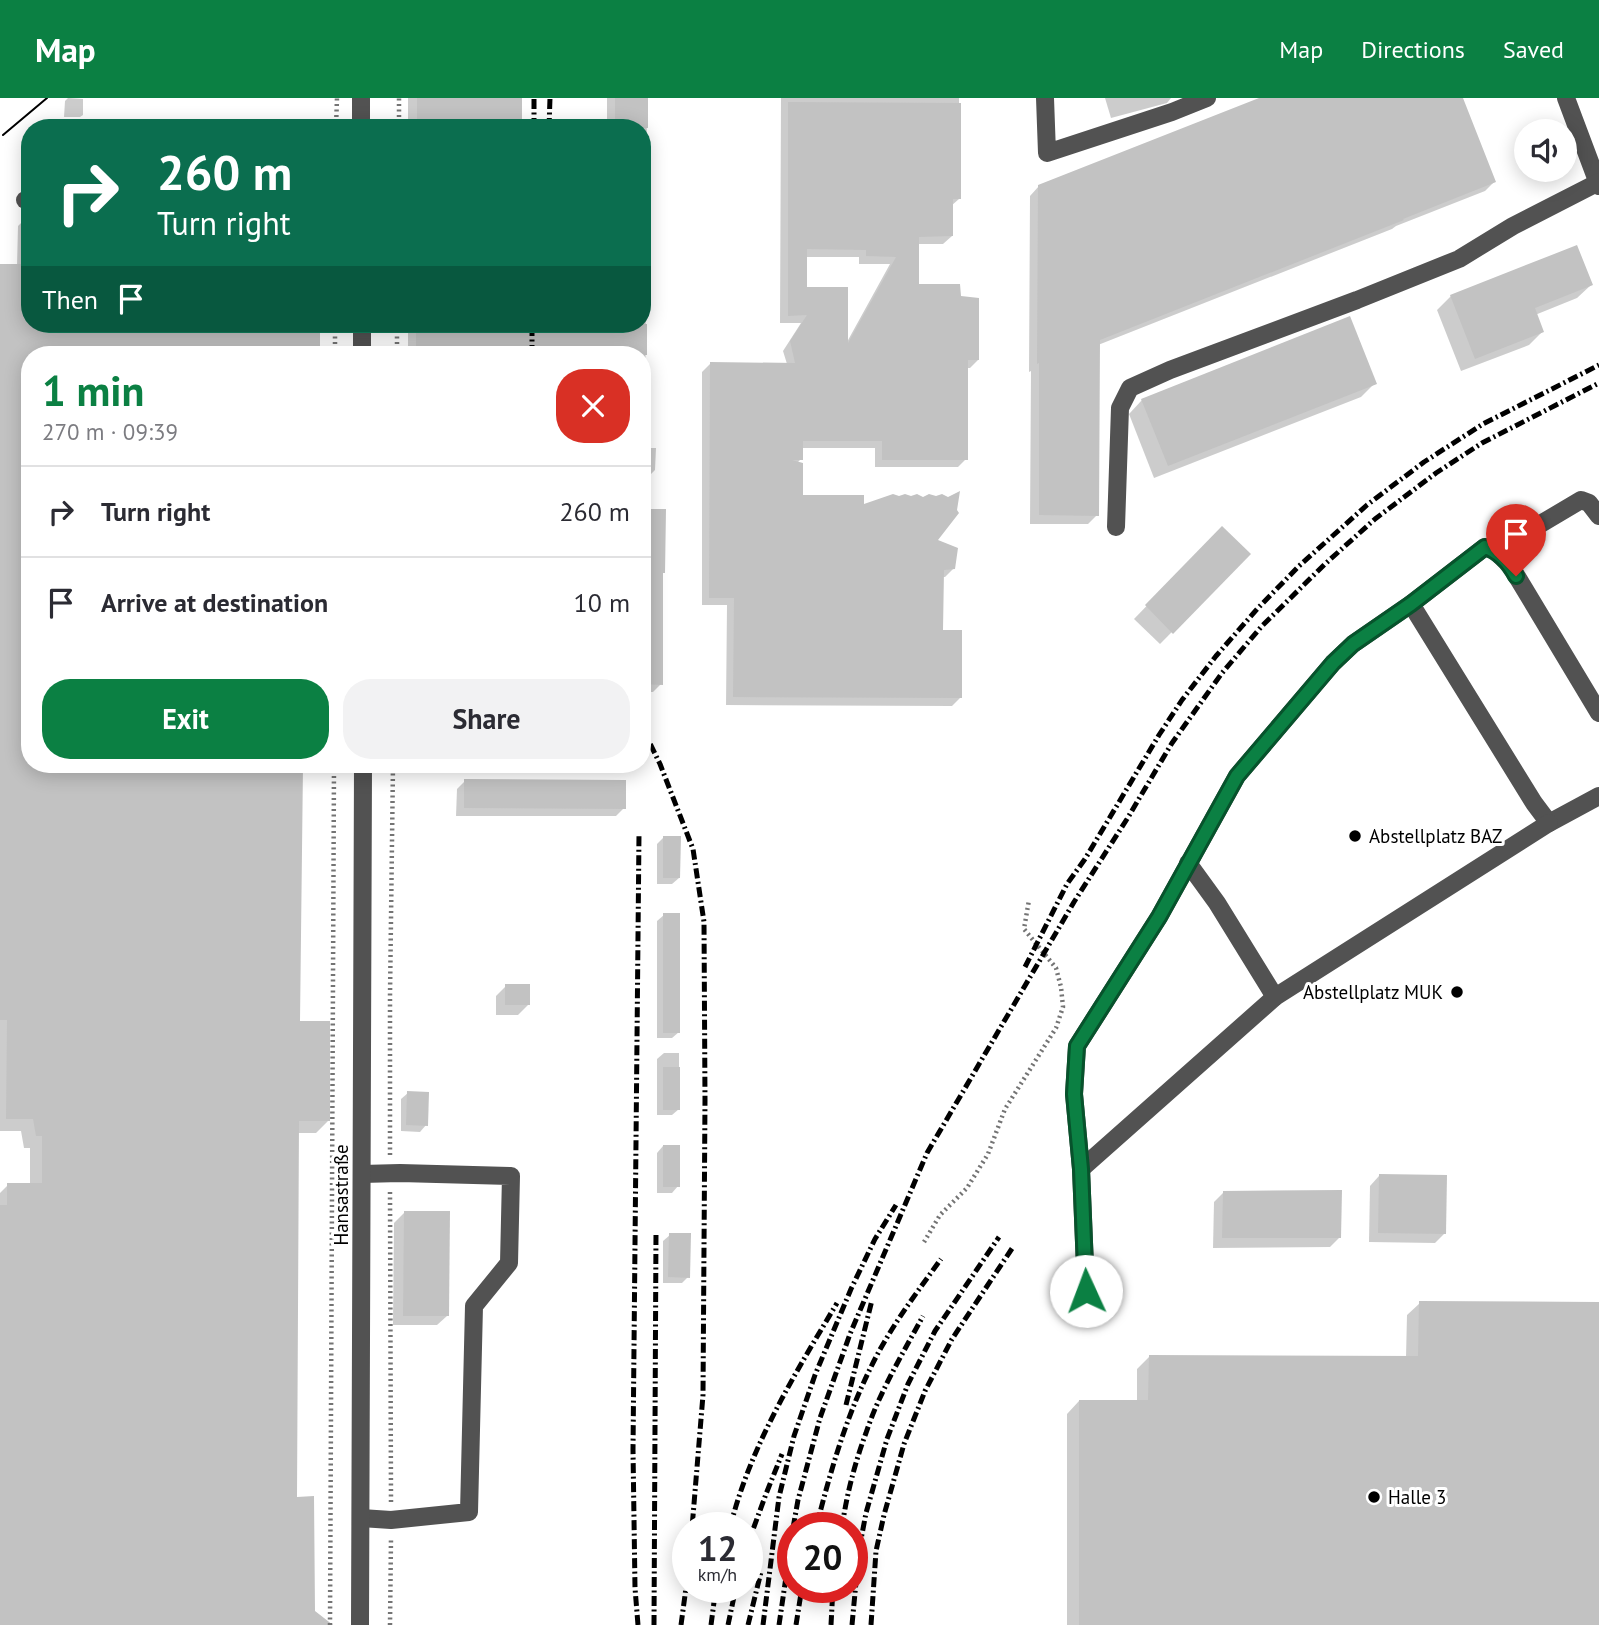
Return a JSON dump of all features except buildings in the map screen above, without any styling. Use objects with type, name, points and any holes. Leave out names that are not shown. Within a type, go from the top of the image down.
[{"type":"street","points":[[362,98],[362,119]]},
{"type":"street","points":[[1045,98],[1047,153],[1172,112],[1206,98]]},
{"type":"street","points":[[1116,527],[1120,408],[1130,388],[1170,370],[1459,260],[1513,226],[1599,184],[1566,98]]},
{"type":"street","points":[[1495,551],[1581,500],[1590,503],[1599,516]]},
{"type":"street","points":[[1086,1291],[1081,1169],[1074,1094],[1077,1046],[1159,917],[1237,776],[1325,673],[1353,644],[1411,604],[1485,547],[1495,551],[1510,565],[1599,713]]},
{"type":"street","points":[[1411,604],[1549,823]]},
{"type":"street","name":"Hansastraße","points":[[360,1625],[363,773]]},
{"type":"street","points":[[1081,1169],[1275,997],[1549,823],[1599,796]]},
{"type":"street","points":[[1188,863],[1217,903],[1275,997]]},
{"type":"street","points":[[361,1518],[391,1520],[469,1512],[474,1306],[509,1263],[511,1176],[362,1174]]},
{"type":"path","points":[[336,119],[337,98]]},
{"type":"path","points":[[398,119],[399,98]]},
{"type":"path","points":[[330,1625],[334,773]]},
{"type":"path","points":[[923,1242],[940,1215],[967,1188],[988,1154],[1005,1109],[1055,1028],[1063,1007],[1056,968],[1024,929],[1029,900]]},
{"type":"tram line","points":[[22,119],[47,98]]},
{"type":"tram line","points":[[3,135],[21,120]]},
{"type":"railway","points":[[534,98],[534,119]]},
{"type":"railway","points":[[549,119],[550,98]]},
{"type":"railway","points":[[532,333],[532,346]]},
{"type":"railway","points":[[1025,967],[1067,884],[1085,859],[1159,735],[1216,656],[1258,608],[1299,566],[1367,505],[1424,462],[1483,424],[1599,365]]},
{"type":"railway","points":[[796,1512],[820,1418],[850,1334],[927,1153],[1074,902],[1172,743],[1222,673],[1261,627],[1375,519],[1436,473],[1482,443],[1599,383]]},
{"type":"railway","points":[[651,746],[693,849],[704,922],[703,1395],[693,1512]]},
{"type":"railway","points":[[638,1625],[633,1450],[639,834]]},
{"type":"railway","points":[[763,1625],[779,1497],[794,1436],[815,1375],[851,1289],[875,1239],[896,1205]]},
{"type":"railway","points":[[654,1625],[656,1232]]},
{"type":"railway","points":[[852,1625],[859,1550],[866,1513],[887,1439],[908,1384],[935,1331],[999,1237]]},
{"type":"railway","points":[[871,1625],[876,1551],[904,1444],[925,1391],[952,1339],[1013,1247]]},
{"type":"railway","points":[[820,1512],[839,1447],[877,1354],[941,1259]]},
{"type":"railway","points":[[846,1405],[872,1300]]},
{"type":"railway","points":[[735,1512],[749,1468],[775,1411],[837,1303]]},
{"type":"railway","points":[[845,1512],[851,1480],[871,1418],[923,1316]]},
{"type":"railway","points":[[759,1512],[782,1454]]},
{"type":"railway","points":[[681,1625],[684,1603]]},
{"type":"railway","points":[[711,1625],[714,1603]]},
{"type":"railway","points":[[728,1625],[733,1603]]},
{"type":"railway","points":[[748,1625],[753,1603]]},
{"type":"railway","points":[[779,1625],[782,1603]]},
{"type":"railway","points":[[796,1625],[799,1603]]},
{"type":"railway","points":[[831,1625],[832,1603]]},
{"type":"place","name":"Abstellplatz BAZ","points":[[1355,836]]},
{"type":"place","name":"Abstellplatz MUK","points":[[1457,992]]},
{"type":"place","name":"Halle 3","points":[[1374,1497]]},
{"type":"route","points":[[1086,1291],[1081,1169],[1074,1094],[1077,1046],[1159,917],[1237,776],[1333,663],[1353,644],[1411,604],[1485,547],[1495,551],[1510,565],[1516,576]]}]
